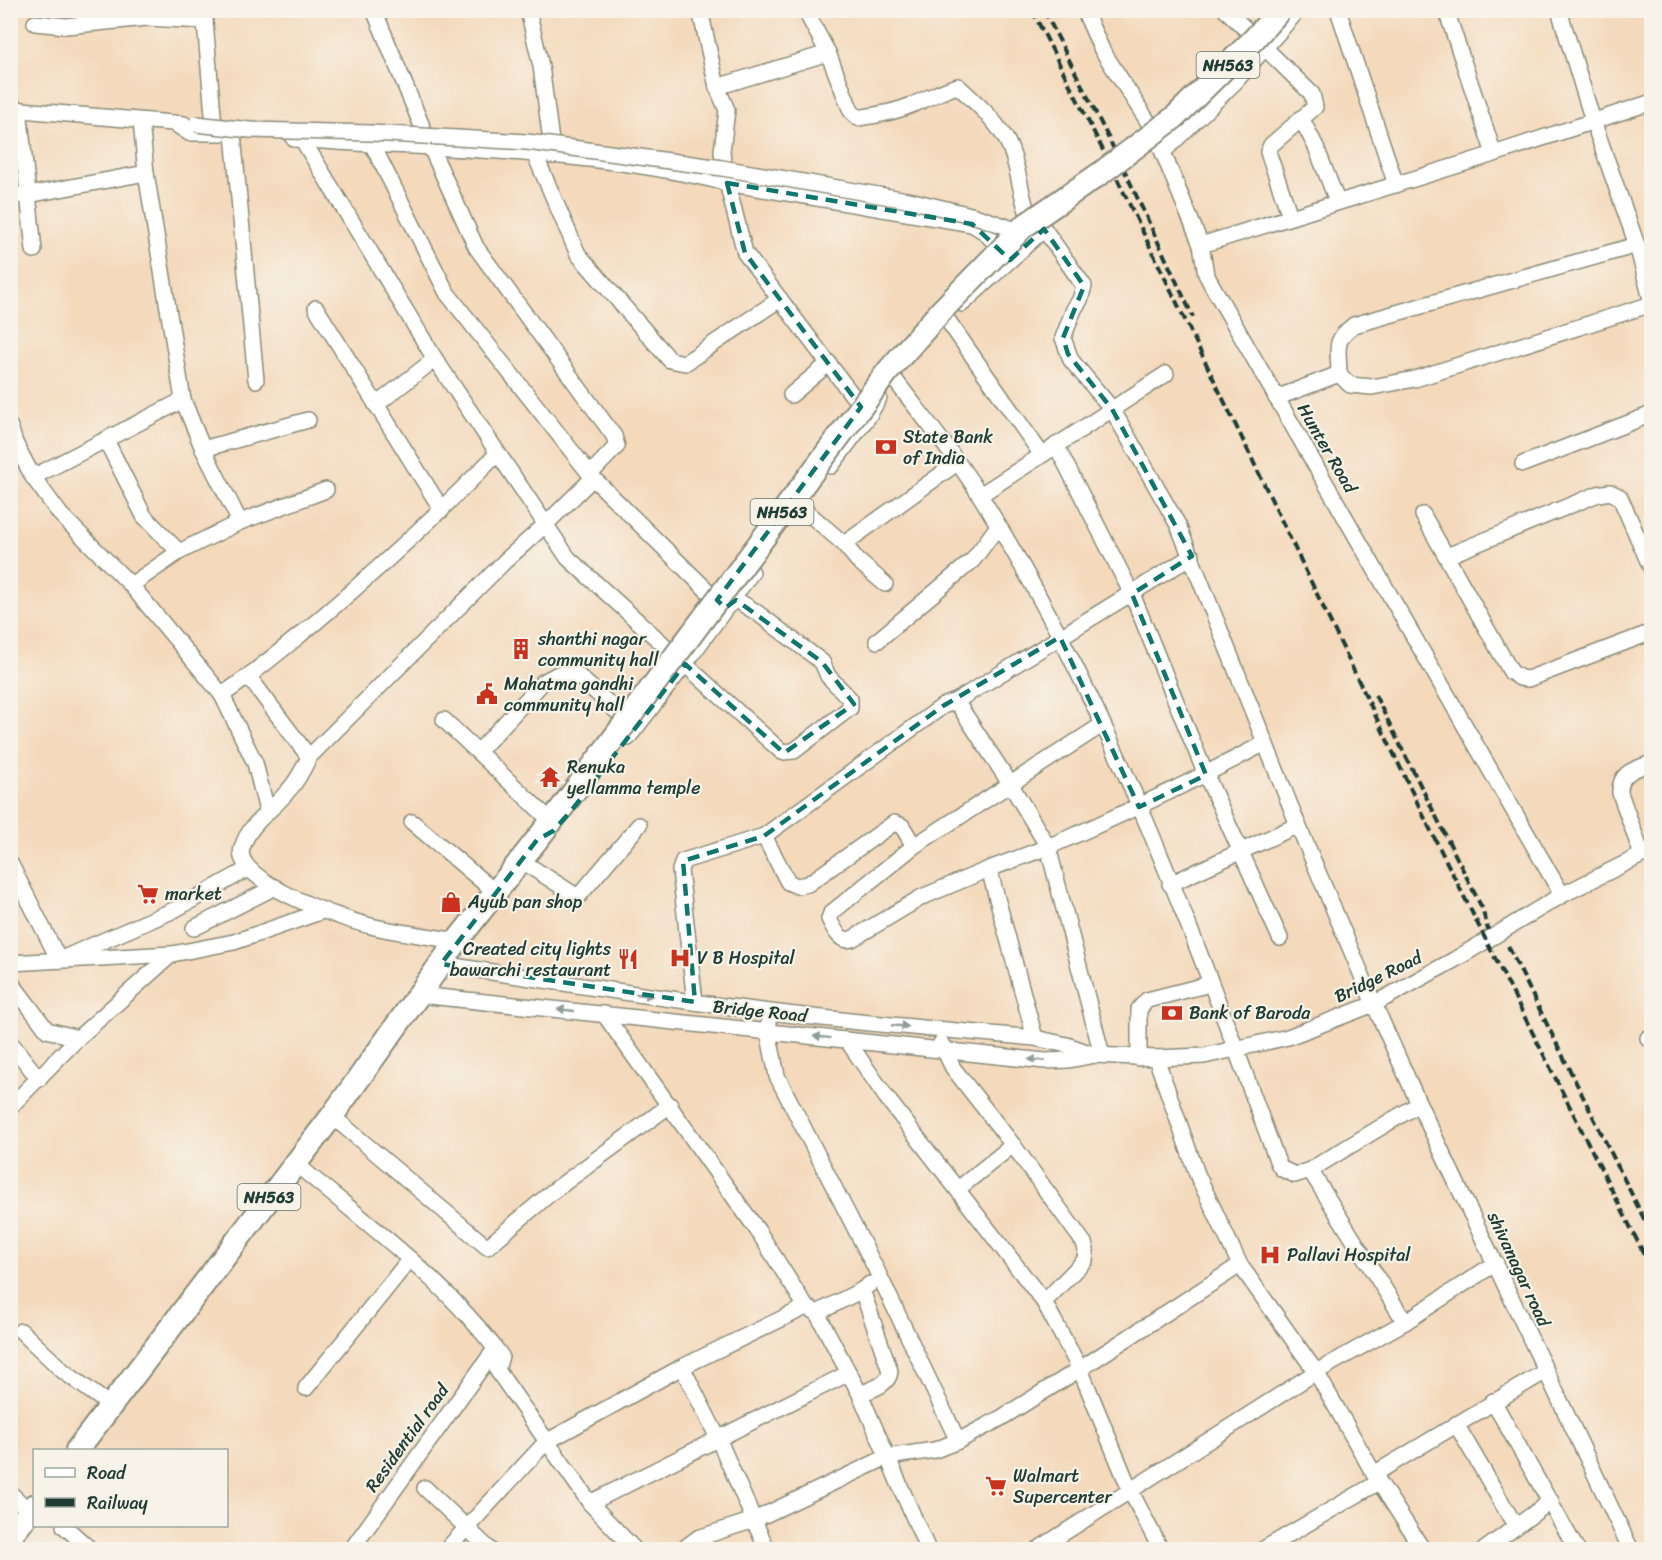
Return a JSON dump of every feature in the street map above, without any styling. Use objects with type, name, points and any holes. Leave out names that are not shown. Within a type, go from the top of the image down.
[{"type":"highway","name":"NH563","points":[[78,1449],[332,1116],[457,941],[555,817],[888,371],[941,311],[1019,231],[1111,166],[1175,117],[1254,39],[1289,12]]},
{"type":"highway","points":[[10,1538],[32,1509]]},
{"type":"street","points":[[374,10],[431,148],[476,248],[614,436],[617,446],[545,525],[505,561],[309,758],[300,776],[286,794],[267,811],[249,833],[240,854],[248,869],[275,887],[323,911],[371,926],[457,941]]},
{"type":"street","points":[[528,10],[542,66],[553,156]]},
{"type":"street","points":[[700,10],[717,87],[727,110],[722,151],[724,171],[745,253],[868,417]]},
{"type":"street","points":[[805,10],[828,53],[850,111],[858,118],[883,114],[912,105],[958,86],[983,110],[1005,137],[1009,144],[1027,213],[1034,228],[1044,228]]},
{"type":"street","name":"Hunter Road","points":[[1084,10],[1102,50],[1154,131],[1201,245],[1206,274],[1562,895]]},
{"type":"street","points":[[1226,10],[1312,94],[1315,107],[1271,145],[1268,152],[1290,216]]},
{"type":"street","points":[[1338,10],[1396,184]]},
{"type":"street","points":[[1446,10],[1494,154]]},
{"type":"street","points":[[1559,10],[1593,121],[1637,245],[1652,303],[1415,379],[1371,387],[1350,385],[1339,374],[1339,339],[1354,325],[1637,245]]},
{"type":"street","points":[[1163,152],[1235,82],[1264,48],[1289,12]]},
{"type":"street","points":[[35,23],[66,26],[147,18],[205,16],[214,126]]},
{"type":"street","points":[[717,87],[828,53]]},
{"type":"street","points":[[1201,245],[1494,154],[1652,102]]},
{"type":"street","points":[[34,250],[15,109],[250,129],[371,133],[552,146],[722,168],[913,201],[975,216],[1019,231]]},
{"type":"street","points":[[1301,118],[1316,147],[1337,201]]},
{"type":"street","points":[[141,121],[146,173],[183,400],[203,449],[240,522]]},
{"type":"street","points":[[174,123],[189,133],[212,132],[482,150],[553,156],[693,175],[727,183],[972,224],[985,232],[1011,260]]},
{"type":"street","points":[[233,134],[256,380]]},
{"type":"street","points":[[302,139],[435,359],[568,558],[783,752],[794,751],[850,708],[850,699],[828,676],[822,662],[738,601],[734,601],[725,608]]},
{"type":"street","points":[[371,142],[447,293],[592,476],[725,608]]},
{"type":"street","points":[[535,155],[578,254],[670,360],[685,363],[780,299]]},
{"type":"street","points":[[10,196],[28,195],[146,173]]},
{"type":"street","points":[[537,840],[553,831],[571,812],[685,664],[868,417],[892,376],[946,318],[1044,228]]},
{"type":"street","name":"shivanagar road","points":[[1044,228],[1084,286],[1063,338],[1068,354],[1112,409],[1178,525],[1264,743],[1374,1004],[1419,1104],[1631,1550]]},
{"type":"street","points":[[316,309],[442,510]]},
{"type":"street","points":[[946,318],[1042,455]]},
{"type":"street","points":[[376,405],[435,359]]},
{"type":"street","points":[[791,395],[829,363]]},
{"type":"street","points":[[980,495],[1166,374]]},
{"type":"street","points":[[1276,398],[1339,374]]},
{"type":"street","points":[[892,376],[980,495],[1060,637],[1139,807],[1282,1169],[1295,1175],[1310,1170],[1419,1104]]},
{"type":"street","points":[[33,477],[183,400]]},
{"type":"street","points":[[1523,464],[1652,414]]},
{"type":"street","points":[[203,449],[308,420]]},
{"type":"street","points":[[10,427],[15,443],[33,477],[60,514],[131,585],[222,695],[255,763],[267,811]]},
{"type":"street","points":[[106,440],[144,516],[179,552]]},
{"type":"street","points":[[1056,445],[1132,594],[1206,775],[1280,938]]},
{"type":"street","points":[[222,695],[249,677],[358,586],[442,510],[497,454]]},
{"type":"street","points":[[844,544],[957,463]]},
{"type":"street","points":[[131,585],[179,552],[240,522],[326,490]]},
{"type":"street","points":[[1447,556],[1598,494],[1610,492],[1620,497],[1652,570]]},
{"type":"street","points":[[800,506],[885,584]]},
{"type":"street","points":[[1423,515],[1510,672],[1520,678],[1528,679],[1652,632]]},
{"type":"street","points":[[877,641],[973,560],[998,526]]},
{"type":"street","points":[[695,1002],[680,870],[683,861],[764,836],[943,706],[956,701],[1192,556]]},
{"type":"street","points":[[478,752],[543,682],[558,674],[575,673],[636,728]]},
{"type":"street","points":[[249,677],[309,758]]},
{"type":"street","points":[[956,701],[1048,847],[1098,1055]]},
{"type":"street","points":[[444,720],[555,817]]},
{"type":"street","points":[[1102,725],[914,846],[831,913],[829,920],[843,939],[847,941],[852,939],[922,897],[1048,847],[1139,807],[1206,775],[1264,743]]},
{"type":"street","points":[[1647,852],[1620,793],[1620,783],[1624,775],[1652,763]]},
{"type":"street","points":[[412,822],[495,892]]},
{"type":"street","points":[[764,836],[788,882],[797,886],[808,884],[894,823],[902,826],[914,846]]},
{"type":"street","points":[[520,861],[578,897],[639,825]]},
{"type":"street","points":[[1170,884],[1298,825]]},
{"type":"street","name":"Bridge Road","points":[[441,964],[695,1002],[840,1020],[1035,1038],[1098,1055],[1139,1058],[1204,1056],[1288,1037],[1374,1004],[1454,960],[1562,895],[1647,852]]},
{"type":"street","points":[[10,863],[59,960]]},
{"type":"street","points":[[59,960],[174,910],[248,869]]},
{"type":"street","points":[[989,869],[1035,1038]]},
{"type":"street","points":[[194,928],[275,887]]},
{"type":"street","points":[[10,963],[172,954],[234,942],[323,911]]},
{"type":"street","points":[[10,1107],[78,1038],[172,954]]},
{"type":"street","points":[[10,981],[47,1030],[78,1038]]},
{"type":"street","points":[[1139,1058],[1139,1009],[1143,1003],[1210,984]]},
{"type":"street","name":"Bridge Road","points":[[419,994],[1045,1061],[1098,1055]]},
{"type":"street","points":[[769,1011],[768,1031],[777,1076],[880,1277],[958,1440]]},
{"type":"street","points":[[604,1014],[812,1310],[860,1394],[928,1550]]},
{"type":"street","points":[[936,1029],[953,1068],[1013,1145],[1084,1243],[1085,1260],[1044,1302]]},
{"type":"street","points":[[847,1040],[886,1097],[1044,1302],[1080,1369],[1130,1490],[1161,1550]]},
{"type":"street","points":[[10,1042],[39,1079]]},
{"type":"street","points":[[1156,1058],[1197,1174],[1240,1265],[1316,1372],[1376,1478],[1423,1550]]},
{"type":"street","points":[[332,1116],[487,1247],[552,1192],[670,1105]]},
{"type":"street","points":[[958,1189],[1013,1145]]},
{"type":"street","points":[[295,1163],[410,1259],[465,1312],[501,1356],[497,1370],[546,1442],[590,1503],[635,1550]]},
{"type":"street","points":[[1310,1170],[1405,1322]]},
{"type":"street","points":[[306,1388],[410,1259]]},
{"type":"street","points":[[1036,1550],[1316,1372],[1405,1322],[1496,1263]]},
{"type":"street","points":[[682,1550],[698,1539],[754,1520],[887,1457],[935,1450],[958,1440],[1001,1418],[1080,1369],[1240,1265]]},
{"type":"street","points":[[446,1550],[546,1442],[682,1367],[862,1290],[880,1277]]},
{"type":"street","points":[[860,1394],[885,1383],[890,1371],[862,1290]]},
{"type":"street","points":[[21,1331],[63,1371],[111,1406]]},
{"type":"street","name":"Residential road","points":[[351,1550],[495,1349]]},
{"type":"street","points":[[682,1367],[717,1438],[767,1550]]},
{"type":"street","points":[[1262,1550],[1456,1424],[1546,1371]]},
{"type":"street","points":[[590,1503],[849,1373]]},
{"type":"street","points":[[1493,1401],[1577,1550]]},
{"type":"street","points":[[1456,1424],[1516,1527]]},
{"type":"street","points":[[425,1488],[490,1550]]},
{"type":"street","points":[[10,1493],[32,1509]]},
{"type":"street","points":[[1484,1550],[1551,1501]]},
{"type":"street","points":[[65,1527],[91,1550]]},
{"type":"highlighted area","points":[[727,183],[972,224],[1010,260],[1044,229],[1084,286],[1063,338],[1068,354],[1112,409],[1192,556],[1132,594],[1206,775],[1139,807],[1060,637],[943,706],[764,836],[683,861],[695,1002],[441,964],[537,840],[553,831],[571,811],[685,664],[784,753],[854,704],[822,662],[736,600],[725,608],[717,600],[861,407],[745,253]]},
{"type":"railway","points":[[1032,10],[1113,170],[1428,825],[1652,1270]]},
{"type":"railway","points":[[1044,10],[1122,165],[1193,317]]},
{"type":"railway","points":[[1375,695],[1482,908],[1488,930]]},
{"type":"railway","points":[[1508,946],[1652,1235]]},
{"type":"place","name":"State Bank of India","points":[[886,447]]},
{"type":"place","name":"shanthi nagar community hall","points":[[521,649]]},
{"type":"place","name":"Mahatma gandhi community hall","points":[[487,694]]},
{"type":"place","name":"Renuka yellamma temple","points":[[550,777]]},
{"type":"place","name":"market","points":[[148,894]]},
{"type":"place","name":"Ayub pan shop","points":[[451,902]]},
{"type":"place","name":"V B Hospital","points":[[680,958]]},
{"type":"place","name":"Created city lights bawarchi restaurant","points":[[628,959]]},
{"type":"place","name":"Bank of Baroda","points":[[1172,1013]]},
{"type":"place","name":"Pallavi Hospital","points":[[1270,1255]]},
{"type":"place","name":"Walmart Supercenter","points":[[996,1486]]}]
